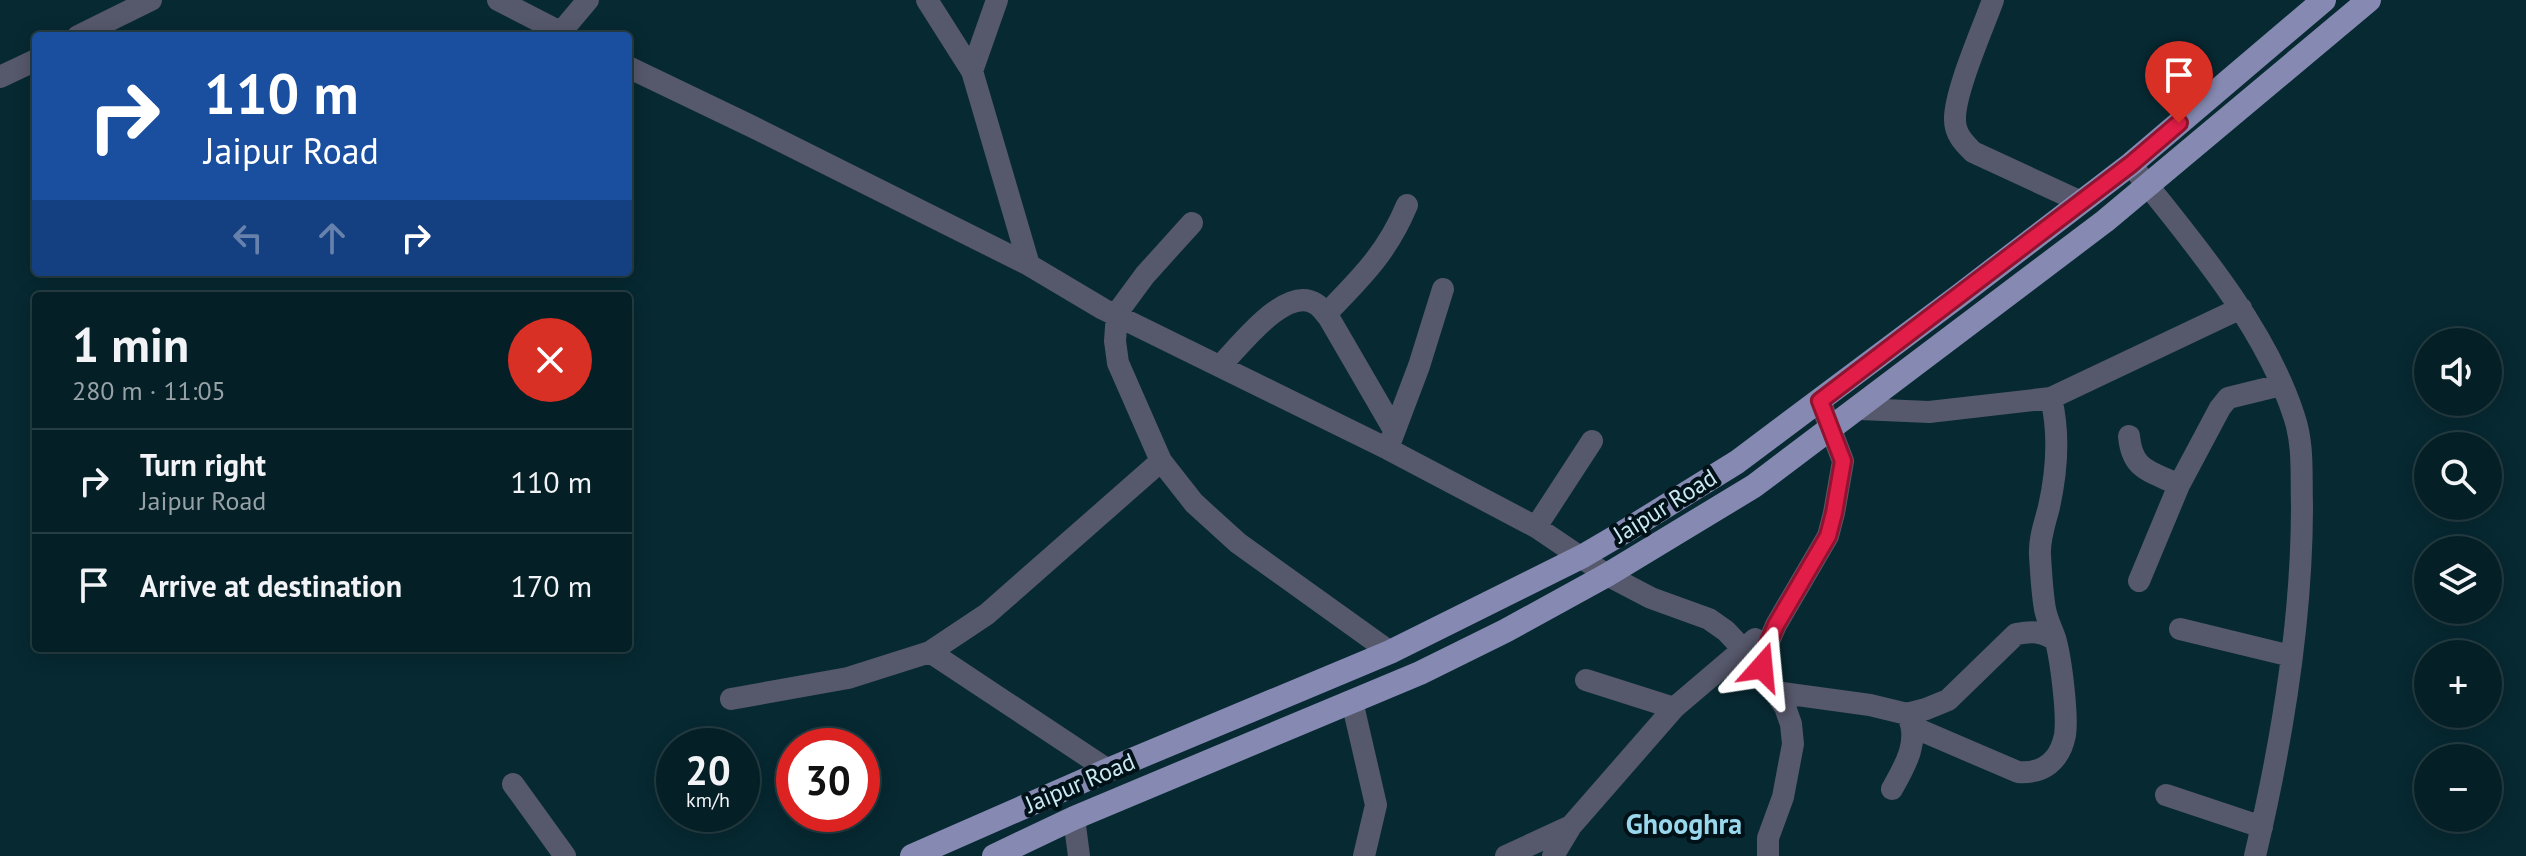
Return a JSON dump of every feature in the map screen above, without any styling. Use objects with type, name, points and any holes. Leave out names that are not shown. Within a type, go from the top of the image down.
[{"type":"main road","name":"Jaipur Road","points":[[912,856],[1390,652],[1583,556],[1737,462],[1820,401],[2131,164],[2324,0]]},
{"type":"main road","name":"Jaipur Road","points":[[994,856],[1074,818],[1420,673],[1607,575],[1754,486],[1831,426],[1860,409],[2105,221],[2369,0]]},
{"type":"main road","points":[[1099,774],[1102,806]]},
{"type":"street","points":[[86,32],[151,0]]},
{"type":"street","points":[[498,0],[522,6],[562,32]]},
{"type":"street","points":[[566,32],[588,0]]},
{"type":"street","points":[[927,0],[972,71],[1029,265]]},
{"type":"street","points":[[972,71],[997,0]]},
{"type":"street","points":[[1993,0],[1958,100],[1955,122],[1960,139],[1973,152],[2079,201]]},
{"type":"street","points":[[0,77],[32,62]]},
{"type":"street","points":[[632,69],[1029,265],[1103,309],[1391,440],[1583,556],[1607,575],[1651,598],[1709,619],[1742,648]]},
{"type":"street","points":[[2131,164],[2241,308],[2281,385],[2294,414],[2300,438],[2302,561],[2284,716],[2255,856]]},
{"type":"street","points":[[1326,314],[1373,265],[1395,234],[1407,205]]},
{"type":"street","points":[[1192,223],[1160,257],[1117,313],[1115,341],[1118,363],[1161,461],[1194,503],[1238,543],[1390,652]]},
{"type":"street","points":[[1391,440],[1443,289]]},
{"type":"street","points":[[1221,365],[1280,306],[1301,300],[1315,303],[1326,314],[1391,440]]},
{"type":"street","points":[[1860,409],[1929,412],[2051,398],[2241,308]]},
{"type":"street","points":[[2139,581],[2179,485],[2220,408],[2228,398],[2281,385]]},
{"type":"street","points":[[1776,692],[1870,705],[2018,772],[2042,771],[2055,758],[2065,738],[2066,720],[2055,640],[2045,609],[2040,557],[2057,456],[2055,413],[2051,398]]},
{"type":"street","points":[[1768,856],[1768,838],[1783,797],[1793,744],[1785,707],[1766,679],[1762,667],[1764,653],[1776,625],[1828,536],[1843,461],[1820,401]]},
{"type":"street","points":[[2129,436],[2136,463],[2179,485]]},
{"type":"street","points":[[1536,527],[1592,441]]},
{"type":"street","points":[[731,699],[848,678],[930,652],[999,604],[1161,461]]},
{"type":"street","points":[[1553,856],[1571,826],[1674,708],[1742,648],[1776,625]]},
{"type":"street","points":[[2180,629],[2291,656]]},
{"type":"street","points":[[1892,789],[1907,762],[1910,721],[1926,709],[1948,700],[2016,634],[2031,631],[2045,633],[2055,640]]},
{"type":"street","points":[[930,652],[1099,774]]},
{"type":"street","points":[[1586,680],[1674,708]]},
{"type":"street","points":[[1352,701],[1376,805],[1364,856]]},
{"type":"street","points":[[513,784],[565,856]]},
{"type":"street","points":[[2166,795],[2262,827]]},
{"type":"street","points":[[1074,818],[1079,856]]},
{"type":"street","points":[[1506,856],[1571,826]]},
{"type":"district","name":"Ghooghra","points":[[1684,824]]},
{"type":"route","points":[[1762,667],[1764,653],[1776,625],[1828,536],[1834,513],[1843,461],[1820,401],[2131,164],[2179,123]]}]
